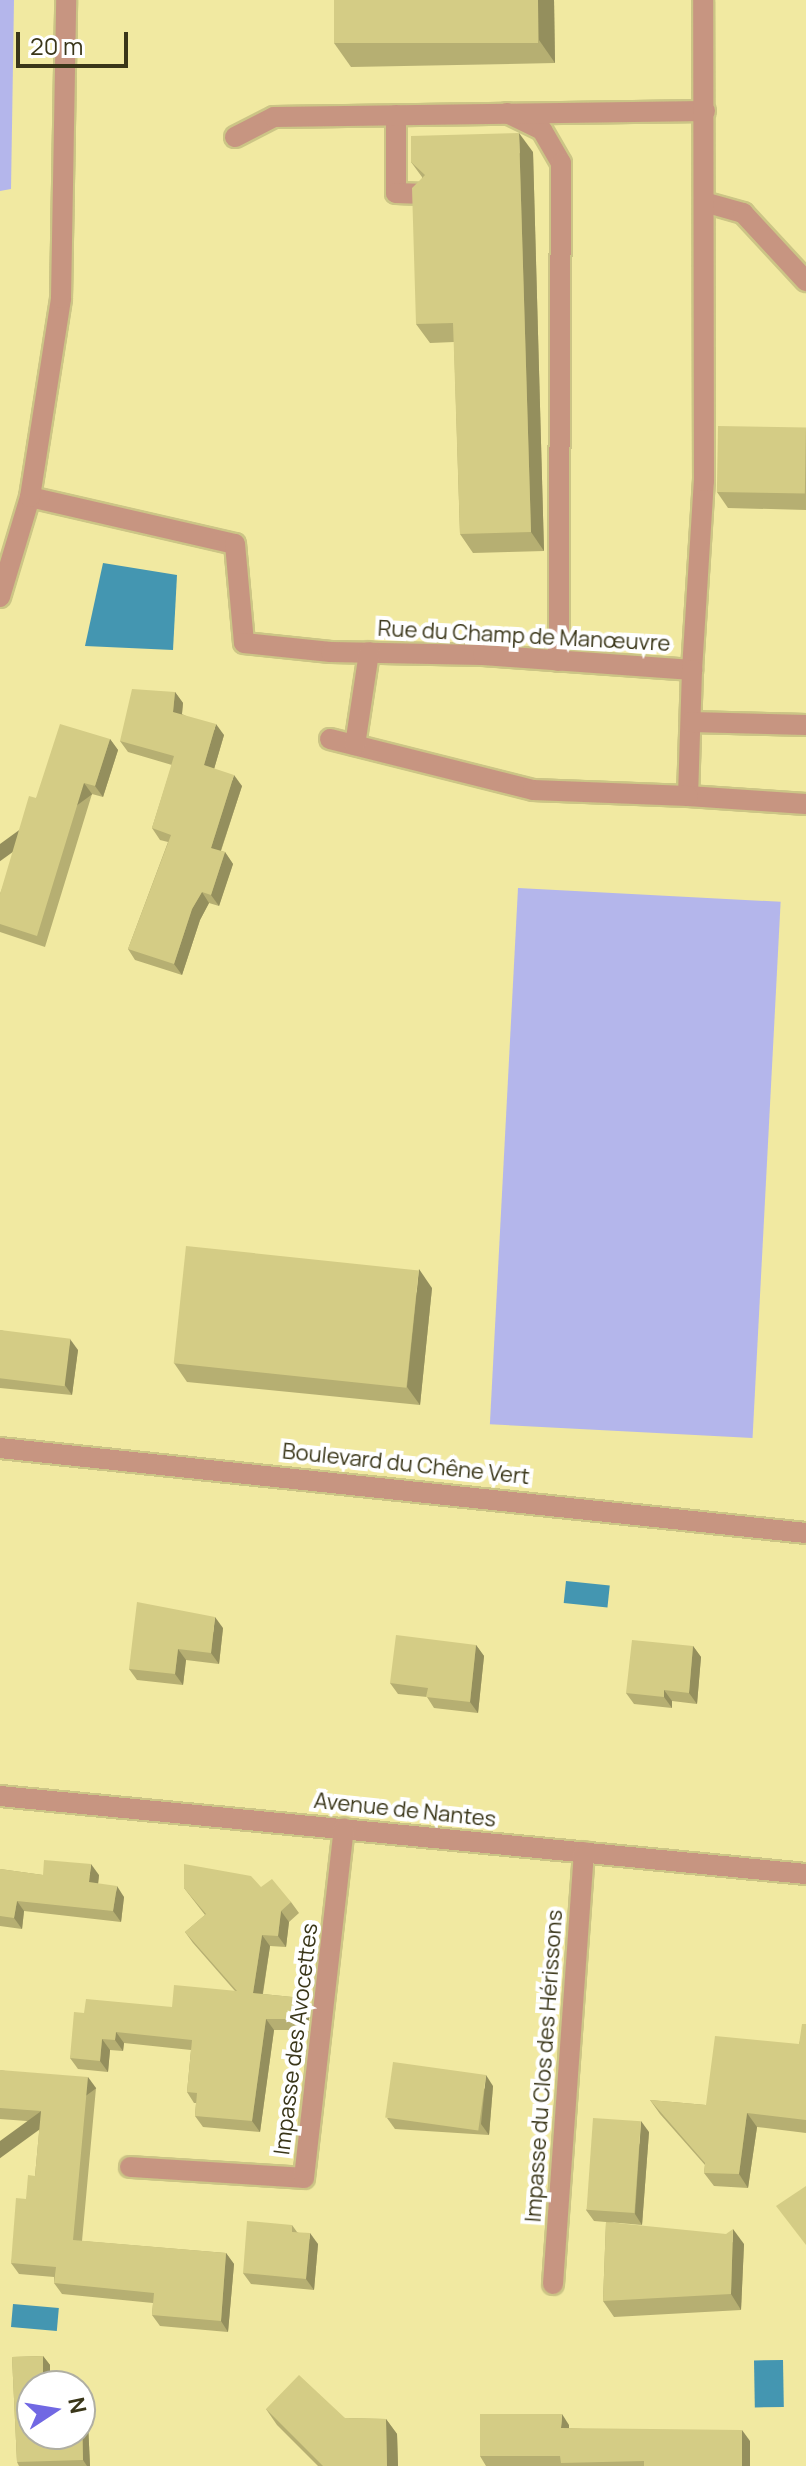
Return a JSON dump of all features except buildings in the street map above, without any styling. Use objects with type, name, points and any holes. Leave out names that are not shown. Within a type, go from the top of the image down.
[{"type":"street","points":[[0,597],[30,497],[61,298],[66,0]]},
{"type":"street","name":"Rue du Champ de Manœuvre","points":[[30,497],[235,544],[244,643],[692,670],[704,481],[703,0]]},
{"type":"street","points":[[235,137],[274,117],[705,111]]},
{"type":"street","points":[[507,113],[542,130],[561,163],[558,661]]},
{"type":"street","points":[[396,115],[396,193],[425,194]]},
{"type":"street","points":[[704,202],[743,213],[806,281]]},
{"type":"street","points":[[355,745],[369,652]]},
{"type":"street","points":[[688,796],[692,670]]},
{"type":"street","points":[[691,722],[806,725]]},
{"type":"street","points":[[330,739],[533,790],[806,804]]},
{"type":"street","name":"Boulevard du Chêne Vert","points":[[0,1448],[806,1533]]},
{"type":"street","name":"Avenue de Nantes","points":[[0,1796],[806,1874]]},
{"type":"street","name":"Impasse des Avocettes","points":[[130,2167],[304,2178],[344,1828]]},
{"type":"street","name":"Impasse du Clos des Hérissons","points":[[553,2284],[584,1852]]},
{"type":"shaded area","points":[[0,0],[14,0],[11,189],[0,191]]},
{"type":"shaded area","points":[[103,563],[177,575],[173,650],[85,646]]},
{"type":"shaded area","points":[[518,888],[781,902],[753,1438],[490,1424]]},
{"type":"shaded area","points":[[566,1581],[610,1586],[607,1607],[564,1603]]},
{"type":"shaded area","points":[[13,2304],[59,2308],[57,2331],[11,2327]]},
{"type":"shaded area","points":[[783,2360],[784,2407],[755,2407],[754,2361]]}]
